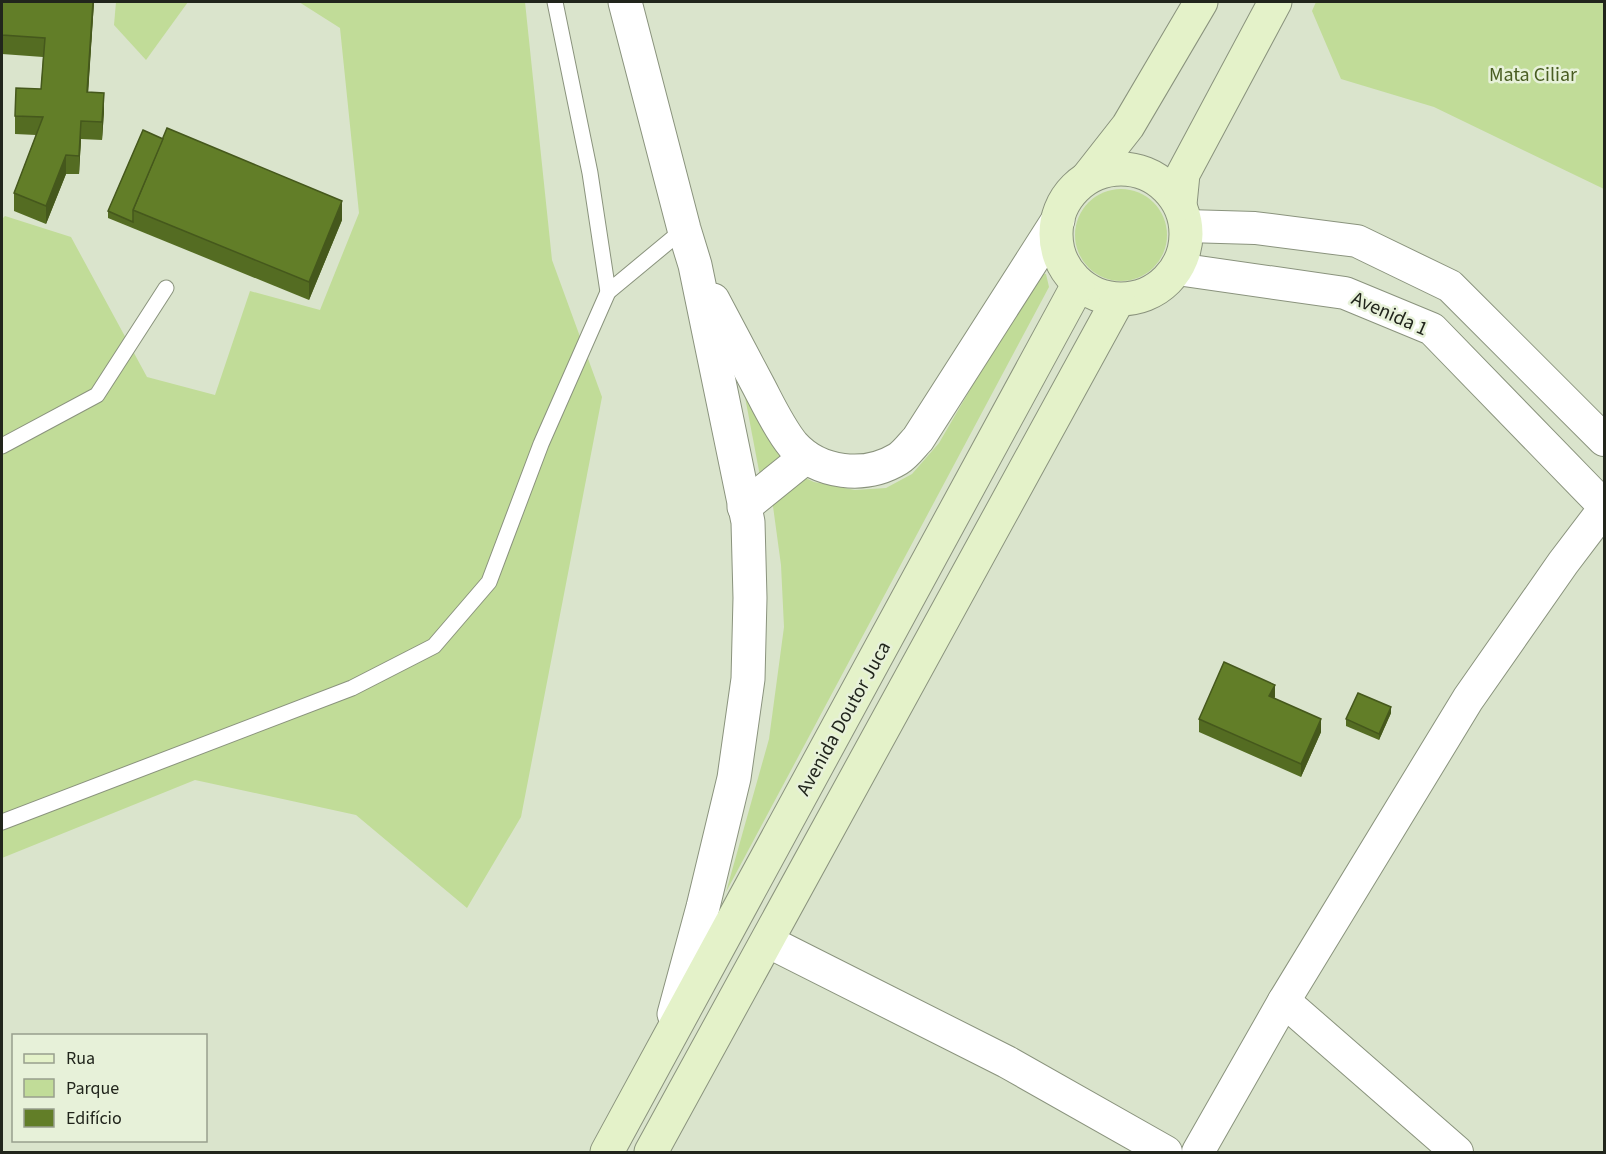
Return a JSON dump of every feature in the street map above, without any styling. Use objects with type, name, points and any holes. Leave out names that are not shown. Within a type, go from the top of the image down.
[{"type":"main road","points":[[1200,2],[1128,126],[1088,177],[1072,190],[1061,208],[1056,228],[1057,249],[1065,269],[1078,285],[1096,295],[1118,300],[1141,297],[1161,286],[1177,269],[1185,248],[1183,174],[1275,2]]},
{"type":"main road","points":[[1088,177],[1108,169],[1129,168],[1149,174],[1166,186],[1184,215]]},
{"type":"main road","name":"Avenida Doutor Juca","points":[[607,1152],[1078,285]]},
{"type":"main road","name":"Avenida Doutor Juca","points":[[651,1152],[1118,300]]},
{"type":"street","points":[[625,2],[695,265],[747,522],[750,598],[748,668],[734,778],[687,971],[664,1047]]},
{"type":"street","points":[[1184,215],[1255,228],[1358,241],[1450,286],[1605,440]]},
{"type":"street","points":[[695,265],[771,410],[792,444],[806,457],[820,465],[845,471],[873,470],[900,458],[918,439],[1058,220]]},
{"type":"street","name":"Avenida 1","points":[[1177,269],[1345,293],[1432,329],[1605,507]]},
{"type":"street","points":[[744,507],[806,457]]},
{"type":"street","points":[[1198,1152],[1284,1001],[1468,699],[1605,507]]},
{"type":"street","points":[[766,941],[1007,1062],[1166,1152]]},
{"type":"street","points":[[1284,1001],[1457,1152]]},
{"type":"lane","points":[[555,2],[590,173],[608,292]]},
{"type":"lane","points":[[2,822],[352,688],[434,646],[489,582],[541,444],[608,292],[684,229]]},
{"type":"lane","points":[[2,446],[97,395],[166,288]]},
{"type":"green space","points":[[116,2],[188,2],[146,60],[114,25]]},
{"type":"green space","points":[[299,2],[525,2],[552,260],[602,397],[521,817],[467,908],[356,815],[195,780],[2,858],[2,219],[5,216],[71,237],[147,377],[215,395],[250,291],[320,310],[359,213],[340,28]]},
{"type":"green space","name":"Mata Ciliar","points":[[1316,2],[1604,2],[1604,189],[1434,107],[1341,79],[1312,11]]},
{"type":"green space","points":[[1121,189],[1139,193],[1153,203],[1163,217],[1167,235],[1163,253],[1153,267],[1139,277],[1121,281],[1103,277],[1089,267],[1079,253],[1075,235],[1079,217],[1089,203],[1103,193]]},
{"type":"green space","points":[[1038,273],[1046,274],[1049,287],[726,892],[769,739],[784,627],[781,565],[772,499],[801,476],[814,482],[855,490],[886,488],[912,474],[939,443]]},
{"type":"green space","points":[[745,397],[782,456],[760,476]]},
{"type":"building","points":[[2,2],[93,2],[87,92],[104,93],[102,122],[81,121],[79,156],[66,155],[46,206],[14,193],[43,117],[15,116],[16,88],[41,89],[45,38],[2,35]]},
{"type":"building","points":[[167,128],[342,201],[309,282],[133,210]]},
{"type":"building","points":[[143,130],[163,139],[133,210],[133,222],[108,211]]},
{"type":"building","points":[[1224,662],[1275,685],[1269,696],[1321,719],[1301,764],[1199,719]]},
{"type":"building","points":[[1358,693],[1391,707],[1379,734],[1346,719]]}]
